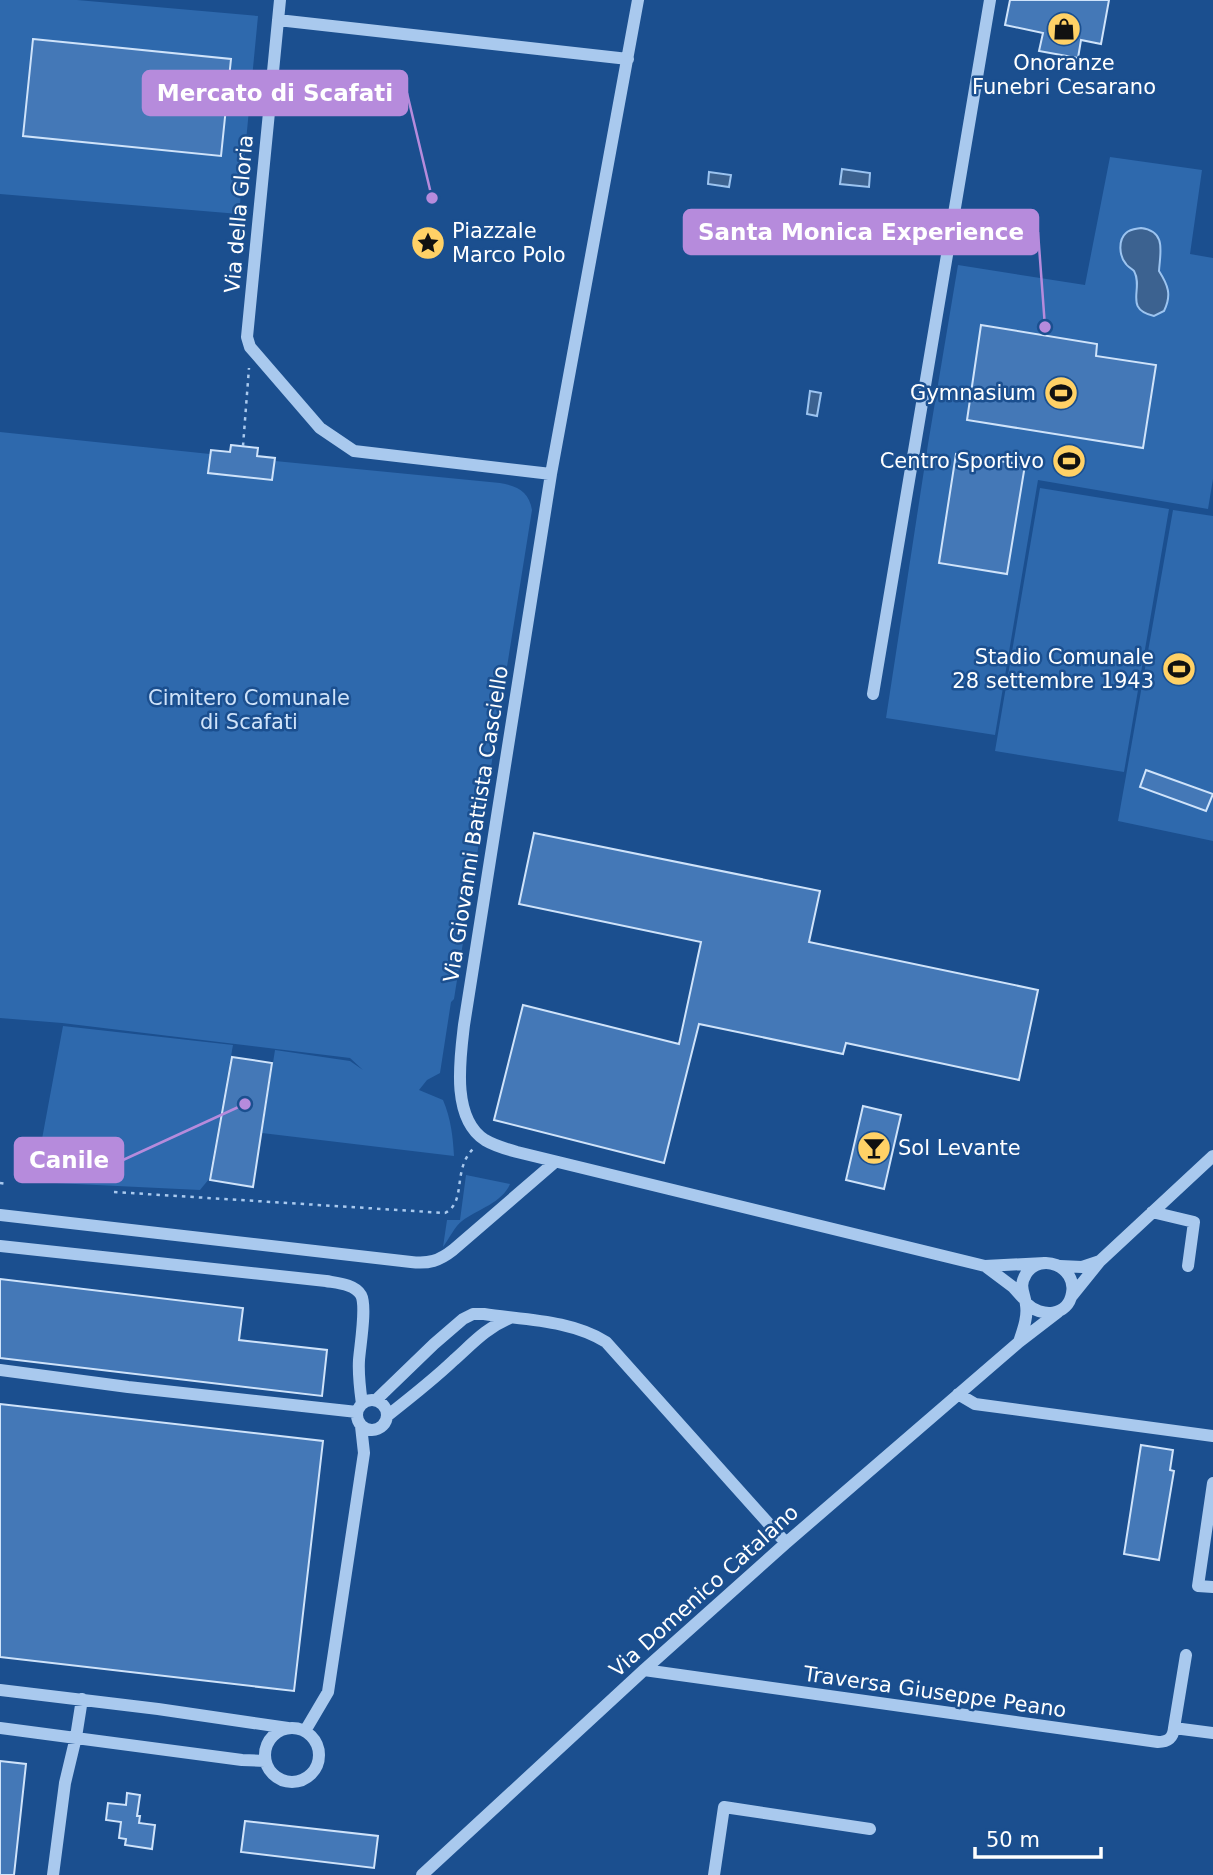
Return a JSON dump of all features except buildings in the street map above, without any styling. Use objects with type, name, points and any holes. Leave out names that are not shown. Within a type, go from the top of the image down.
[{"type":"street","name":"Via della Gloria","points":[[250,347],[247,337],[279,0]]},
{"type":"street","name":"Via Giovanni Battista Casciello","points":[[483,1139],[465,1111],[460,1090],[464,1025],[551,474],[638,0]]},
{"type":"street","points":[[873,694],[990,0]]},
{"type":"street","points":[[278,19],[628,58]]},
{"type":"street","points":[[250,347],[320,428],[354,451],[551,474]]},
{"type":"street","points":[[483,1139],[497,1146],[555,1161],[985,1266],[1045,1263],[1082,1267],[1100,1261]]},
{"type":"street","name":"Via Domenico Catalano","points":[[422,1875],[786,1543],[1019,1342],[1063,1308],[1100,1261],[1213,1156]]},
{"type":"street","points":[[0,1214],[433,1263],[453,1250],[555,1161]]},
{"type":"street","points":[[1152,1212],[1194,1222],[1188,1266]]},
{"type":"street","points":[[0,1246],[327,1281],[355,1289],[361,1295],[364,1306],[357,1418],[361,1426],[364,1453],[328,1692],[305,1731]]},
{"type":"street","points":[[1019,1342],[1025,1322],[1022,1283],[1030,1269],[1045,1263]]},
{"type":"street","points":[[985,1266],[1013,1287],[1037,1312],[1058,1312]]},
{"type":"street","points":[[1060,1266],[1070,1277],[1072,1297]]},
{"type":"street","points":[[0,1370],[128,1387],[359,1408],[371,1400],[376,1400],[434,1344],[463,1319],[474,1314],[578,1329],[606,1342],[786,1543]]},
{"type":"street","points":[[387,1416],[491,1327],[511,1318]]},
{"type":"street","points":[[958,1394],[975,1404],[1213,1436]]},
{"type":"street","points":[[364,1453],[386,1421],[385,1406],[376,1400]]},
{"type":"street","points":[[361,1426],[370,1430],[379,1429]]},
{"type":"street","points":[[1213,1483],[1198,1586],[1213,1587]]},
{"type":"street","points":[[1186,1655],[1174,1728],[1213,1733]]},
{"type":"street","name":"Traversa Giuseppe Peano","points":[[644,1670],[1158,1742],[1172,1737],[1174,1728]]},
{"type":"street","points":[[0,1690],[297,1728],[313,1737],[319,1754],[314,1771],[299,1781],[290,1782],[274,1776],[265,1761],[267,1744],[272,1736],[288,1728]]},
{"type":"street","points":[[52,1875],[65,1783],[82,1699]]},
{"type":"street","points":[[0,1728],[265,1761]]},
{"type":"street","points":[[714,1875],[724,1807],[870,1829]]},
{"type":"path","points":[[243,446],[250,347]]},
{"type":"path","points":[[114,1192],[445,1213],[453,1209],[458,1198],[460,1174],[466,1156],[483,1139]]},
{"type":"path","points":[[0,1183],[7,1184]]},
{"type":"green space","points":[[0,0],[77,0],[258,16],[239,214],[0,194]]},
{"type":"green space","name":"Centro Sportivo","points":[[1110,157],[1202,170],[1190,254],[1213,258],[1213,479],[1208,509],[1038,480],[995,735],[886,718],[958,265],[1085,285]]},
{"type":"green space","name":"Cimitero Comunale di Scafati","points":[[0,432],[210,454],[211,450],[230,452],[231,445],[258,448],[257,456],[275,458],[275,461],[500,483],[517,488],[525,494],[532,510],[454,999],[451,1002],[440,1073],[427,1080],[419,1090],[443,1100],[451,1128],[454,1156],[262,1133],[275,1050],[350,1061],[363,1070],[350,1058],[0,1018]]},
{"type":"green space","points":[[1040,488],[1169,509],[1124,772],[995,751]]},
{"type":"green space","name":"Stadio Comunale 28 settembre 1943","points":[[1173,510],[1213,516],[1213,841],[1118,821]]},
{"type":"green space","points":[[63,1026],[233,1045],[209,1179],[200,1190],[34,1182]]},
{"type":"green space","points":[[466,1175],[510,1184],[496,1201],[459,1223],[443,1247],[447,1220],[460,1220]]},
{"type":"shaded area","points":[[842,169],[870,173],[869,187],[840,184]]},
{"type":"shaded area","points":[[709,172],[731,175],[729,187],[708,184]]},
{"type":"shaded area","points":[[1141,228],[1155,233],[1158,238],[1161,250],[1159,271],[1168,290],[1164,311],[1154,316],[1139,309],[1134,271],[1124,261],[1121,253],[1123,236],[1129,231]]},
{"type":"shaded area","points":[[810,391],[821,393],[817,416],[807,414]]},
{"type":"place","name":"Onoranze Funebri Cesarano","points":[[1064,29]]},
{"type":"place","name":"Mercato di Scafati","points":[[432,198]]},
{"type":"place","name":"Piazzale Marco Polo","points":[[428,243]]},
{"type":"place","name":"Santa Monica Experience","points":[[1045,327]]},
{"type":"place","name":"Gymnasium","points":[[1061,393]]},
{"type":"place","name":"Centro Sportivo","points":[[1069,461]]},
{"type":"place","name":"Stadio Comunale 28 settembre 1943","points":[[1179,669]]},
{"type":"place","name":"Canile","points":[[245,1104]]},
{"type":"place","name":"Sol Levante","points":[[874,1148]]}]
